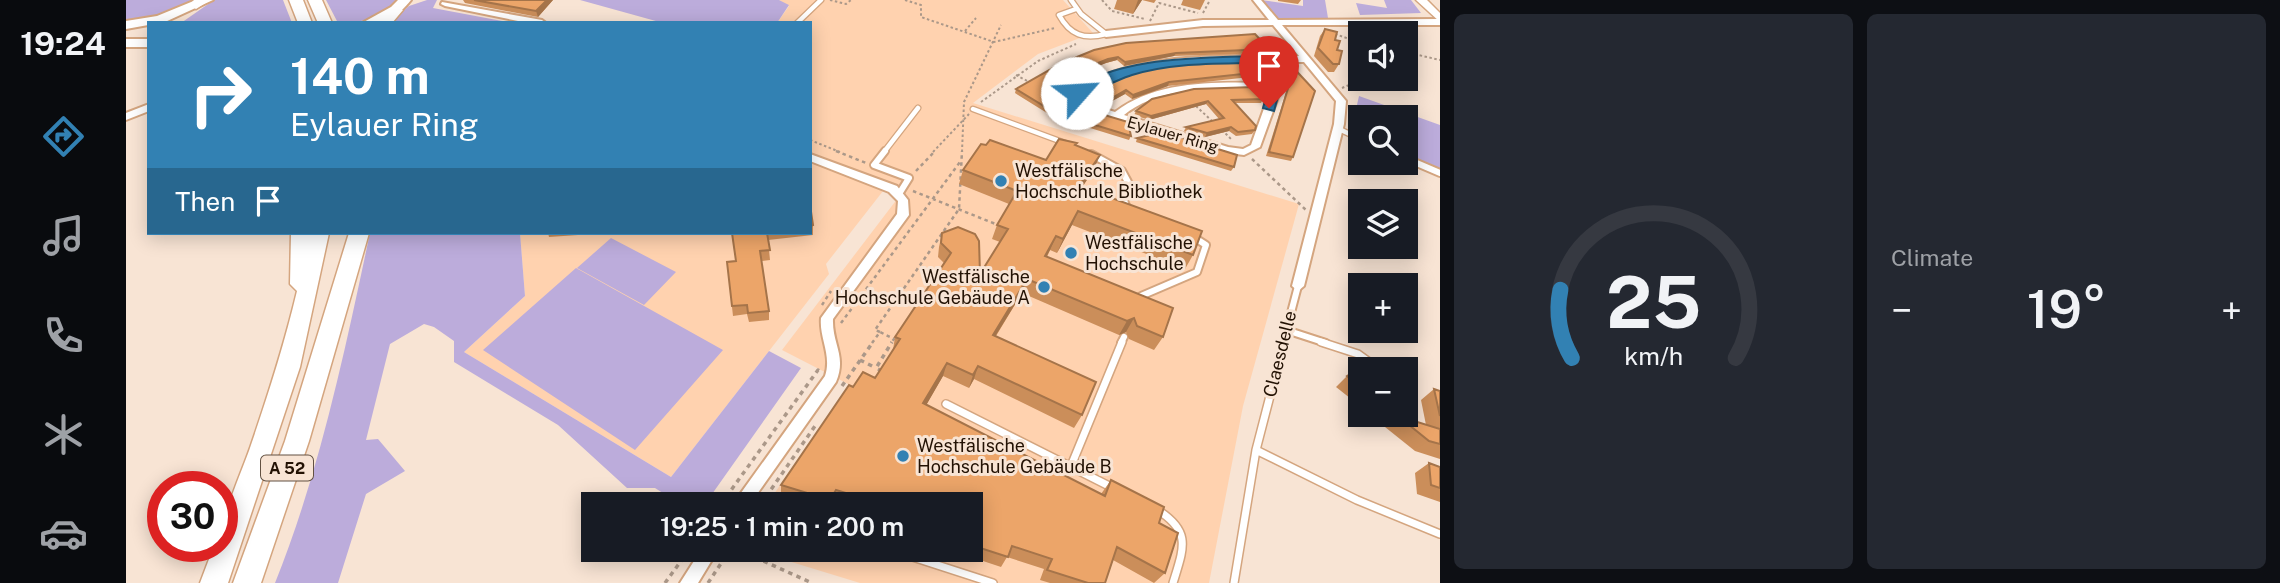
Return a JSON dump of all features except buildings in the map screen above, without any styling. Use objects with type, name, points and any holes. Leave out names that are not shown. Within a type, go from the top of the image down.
[{"type":"highway","points":[[296,0],[304,21]]},
{"type":"highway","points":[[315,0],[324,21]]},
{"type":"highway","points":[[386,21],[400,5]]},
{"type":"highway","points":[[299,335],[301,235]]},
{"type":"highway","name":"A 52","points":[[214,583],[271,431],[299,335],[319,235]]},
{"type":"highway","name":"A 52","points":[[247,583],[297,441],[322,351],[344,235]]},
{"type":"highway","points":[[322,351],[358,235]]},
{"type":"main road","points":[[372,21],[400,5],[419,0]]},
{"type":"main road","points":[[178,21],[202,2]]},
{"type":"main road","points":[[149,21],[202,2]]},
{"type":"main road","points":[[126,25],[147,21]]},
{"type":"main road","points":[[126,43],[147,43]]},
{"type":"street","points":[[1257,0],[1332,89]]},
{"type":"street","points":[[1421,0],[1440,21]]},
{"type":"street","points":[[445,4],[532,21]]},
{"type":"street","points":[[1106,34],[1152,24],[1203,18],[1274,23],[1440,21]]},
{"type":"street","name":"Eylauer Ring","points":[[1275,86],[1255,147],[1244,152],[1235,152],[1067,101],[1098,82],[1147,66],[1173,62],[1306,59]]},
{"type":"street","points":[[1256,60],[1275,86]]},
{"type":"street","points":[[1115,117],[1136,103],[1180,90],[1275,86]]},
{"type":"street","name":"Claesdelle","points":[[1298,286],[1313,216],[1337,128],[1341,101],[1332,89]]},
{"type":"street","points":[[126,117],[147,108]]},
{"type":"street","points":[[754,492],[831,377],[836,353],[829,338],[827,318],[903,215],[901,191],[812,158]]},
{"type":"street","points":[[688,583],[702,562]]},
{"type":"lane","points":[[799,21],[822,0]]},
{"type":"lane","points":[[1071,0],[1076,9],[1106,34]]},
{"type":"lane","points":[[1076,9],[1060,13],[1065,25],[1086,40],[1106,34]]},
{"type":"lane","points":[[901,191],[909,178],[874,165],[918,108]]},
{"type":"lane","points":[[973,109],[1069,144]]},
{"type":"lane","points":[[1337,128],[1348,133]]},
{"type":"lane","points":[[1079,149],[1122,171],[1128,182],[1122,195],[1125,207],[1135,212]]},
{"type":"lane","points":[[1418,164],[1440,173]]},
{"type":"lane","points":[[1137,305],[1141,296],[1197,272],[1206,245],[1179,231]]},
{"type":"lane","name":"Claesdelle","points":[[1234,583],[1256,450],[1298,286]]},
{"type":"lane","points":[[1286,330],[1363,357]]},
{"type":"lane","points":[[1071,466],[1092,423],[1108,371],[1124,337]]},
{"type":"lane","points":[[946,404],[1127,495]]},
{"type":"lane","points":[[1256,450],[1357,500],[1440,534]]},
{"type":"lane","points":[[1149,506],[1172,518],[1184,534],[1185,544],[1173,583]]},
{"type":"lane","points":[[928,562],[992,583]]},
{"type":"path","points":[[822,0],[846,4],[851,0]]},
{"type":"path","points":[[905,0],[921,5],[921,17],[994,42],[1065,25]]},
{"type":"path","points":[[1102,0],[1112,11],[1152,24],[1159,3],[1203,18],[1210,0]]},
{"type":"path","points":[[1109,16],[1112,11]]},
{"type":"path","points":[[965,31],[976,18]]},
{"type":"path","points":[[1317,23],[1328,31],[1348,38]]},
{"type":"path","points":[[909,178],[973,109],[1016,75],[1038,61],[1086,40]]},
{"type":"path","points":[[1418,55],[1440,60]]},
{"type":"path","points":[[1016,75],[1039,88]]},
{"type":"path","points":[[1332,89],[1348,85]]},
{"type":"path","points":[[1180,90],[1313,216]]},
{"type":"path","points":[[812,141],[874,165]]},
{"type":"path","points":[[829,338],[960,162]]},
{"type":"path","points":[[901,191],[933,199],[1001,226]]},
{"type":"path","points":[[876,368],[894,339],[876,330],[959,209]]},
{"type":"path","points":[[836,395],[880,332]]},
{"type":"path","points":[[860,360],[885,372]]},
{"type":"path","points":[[730,492],[817,370]]},
{"type":"path","points":[[769,492],[821,417]]},
{"type":"path","points":[[665,583],[680,562]]},
{"type":"path","points":[[708,583],[722,562]]},
{"type":"path","points":[[766,562],[812,583]]},
{"type":"shaded area","points":[[126,0],[198,0],[163,15],[126,22]]},
{"type":"shaded area","points":[[214,0],[283,0],[291,21],[184,21]]},
{"type":"shaded area","points":[[326,0],[400,0],[371,18],[337,21]]},
{"type":"shaded area","points":[[437,0],[433,8],[501,21],[391,21],[409,6]]},
{"type":"shaded area","points":[[580,0],[779,0],[789,5],[778,21],[656,21]]},
{"type":"shaded area","name":"Westfälische Hochschule","points":[[779,0],[1063,0],[1093,33],[1038,54],[973,103],[1299,204],[1243,406],[1209,583],[860,583],[791,562],[983,562],[983,492],[775,492],[850,385],[782,350],[904,190],[812,155],[812,21],[778,21],[789,6]]},
{"type":"shaded area","points":[[1261,0],[1303,6],[1303,0],[1325,0],[1328,18],[1273,18]]},
{"type":"shaded area","points":[[1384,0],[1411,0],[1421,13],[1360,15],[1356,3],[1387,8]]},
{"type":"shaded area","points":[[1359,96],[1384,105],[1357,105]]},
{"type":"shaded area","points":[[1418,117],[1440,125],[1440,175],[1418,166]]},
{"type":"shaded area","points":[[812,163],[883,191],[826,264],[829,274],[671,477],[464,352],[525,296],[520,235],[812,235]]},
{"type":"shaded area","points":[[370,235],[520,235],[525,296],[464,352],[671,477],[769,351],[801,368],[713,492],[661,492],[655,488],[627,488],[558,425],[454,362],[454,341],[434,327],[424,324],[390,344],[366,440],[378,439],[405,471],[366,494],[338,583],[275,583],[318,454],[341,366]]},
{"type":"shaded area","points":[[611,238],[676,272],[644,305],[577,268]]},
{"type":"shaded area","points":[[576,268],[723,350],[635,450],[483,350]]},
{"type":"place","name":"Westfälische Hochschule Bibliothek","points":[[1001,181]]},
{"type":"place","name":"Westfälische Hochschule","points":[[1071,253]]},
{"type":"place","name":"Westfälische Hochschule Gebäude A","points":[[1044,287]]},
{"type":"place","name":"Westfälische Hochschule Gebäude B","points":[[903,456]]},
{"type":"route","points":[[1077,93],[1110,78],[1147,66],[1173,62],[1256,60],[1274,82],[1276,89],[1269,108]]}]
